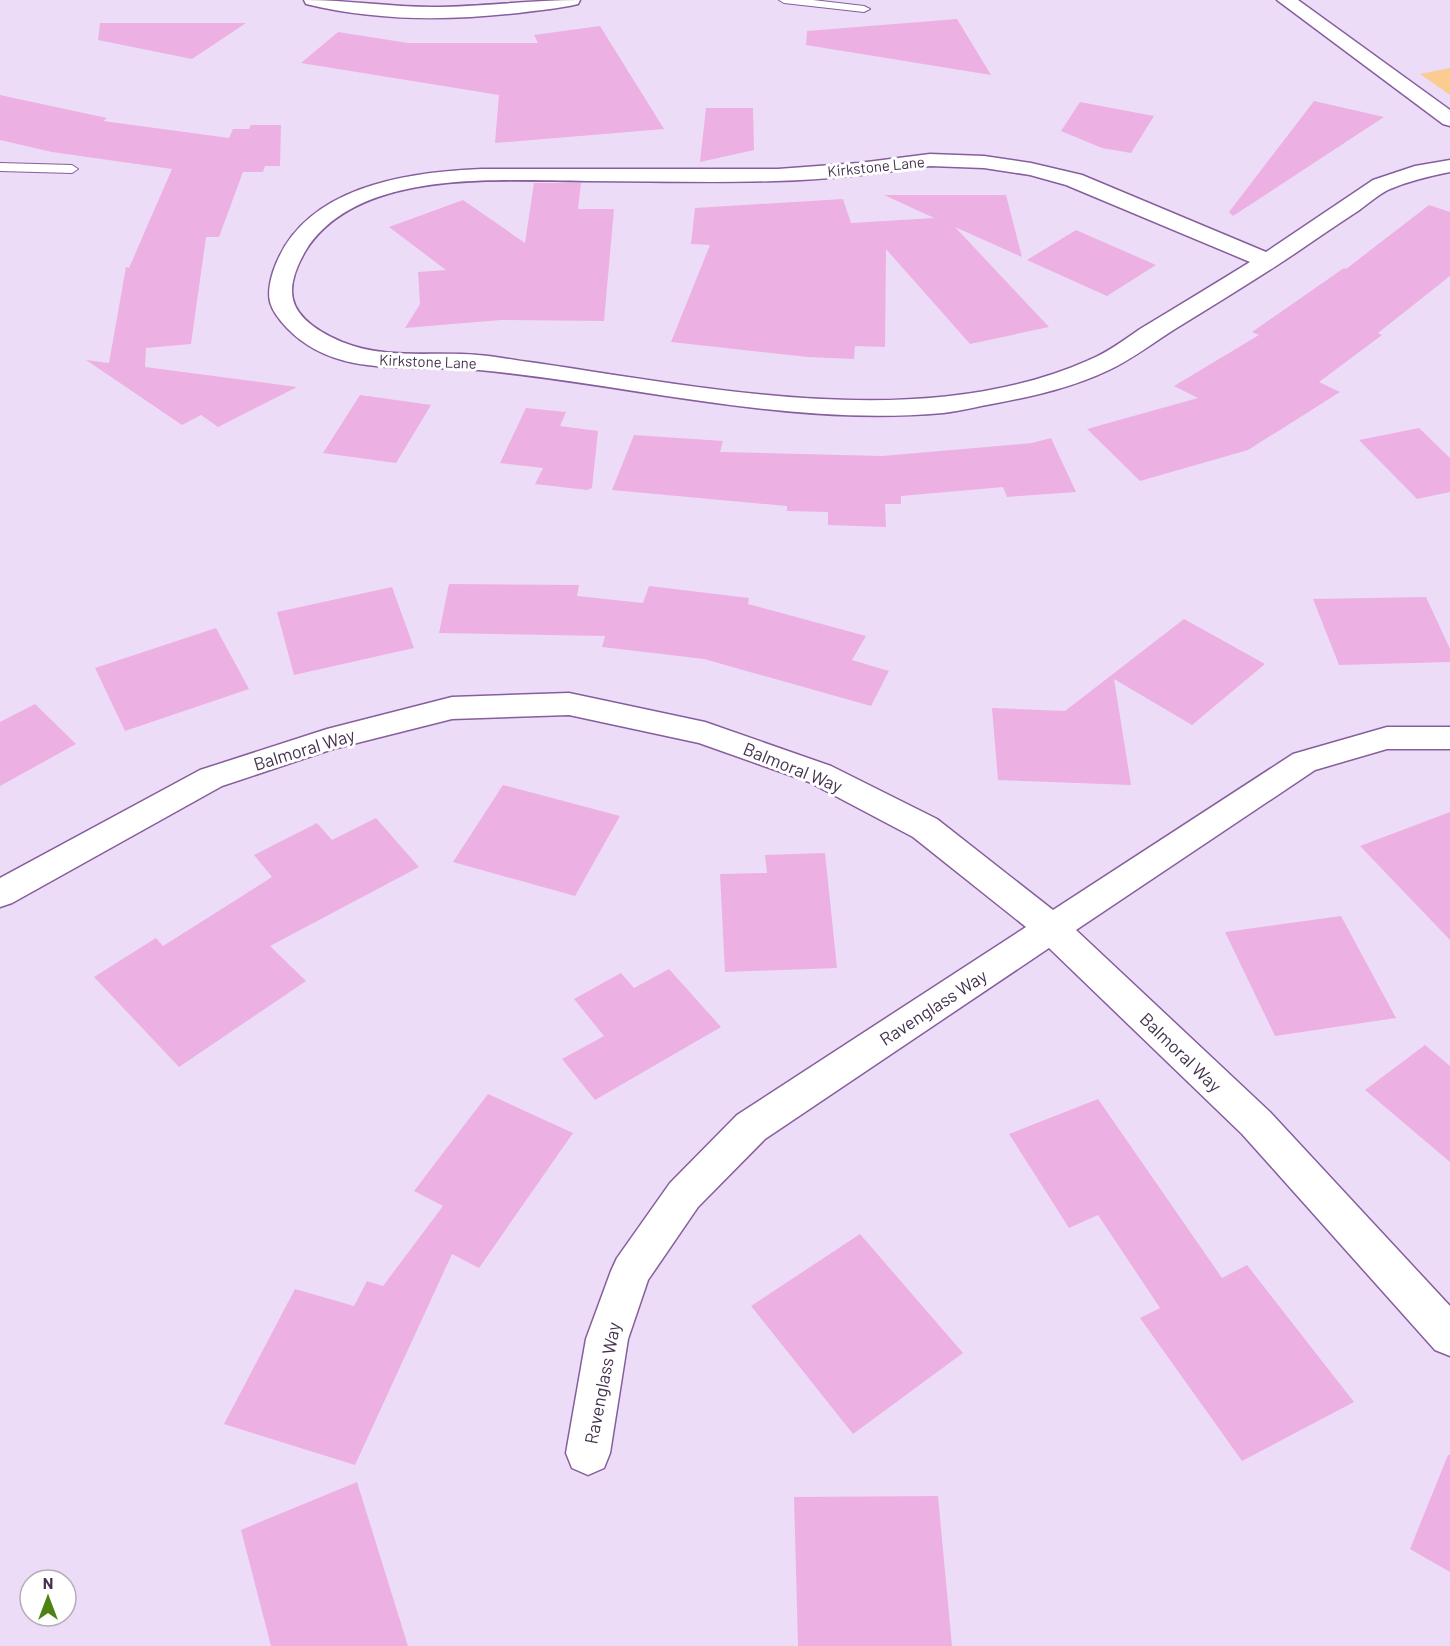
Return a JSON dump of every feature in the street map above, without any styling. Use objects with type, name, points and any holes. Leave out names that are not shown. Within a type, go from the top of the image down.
[{"type":"street","points":[[313,0],[350,9],[422,15],[522,7],[571,0]]},
{"type":"street","points":[[1286,0],[1450,120]]},
{"type":"street","name":"Kirkstone Lane","points":[[1268,261],[1074,180],[1031,169],[984,162],[930,160],[859,169],[778,175],[482,175],[442,177],[409,182],[373,192],[342,206],[318,222],[303,237],[289,259],[280,288],[283,308],[316,340],[349,354],[386,361],[477,362],[749,401],[846,408],[945,405],[1032,389],[1100,365],[1268,261],[1381,185],[1450,165]]},
{"type":"street","name":"Balmoral Way","points":[[0,894],[211,778],[327,740],[452,708],[569,704],[705,733],[820,774],[925,828],[1051,928],[1256,1123],[1450,1336]]},
{"type":"street","name":"Ravenglass Way","points":[[588,1453],[607,1339],[630,1271],[684,1195],[751,1127],[1304,762],[1387,738],[1450,738]]},
{"type":"lane","points":[[784,0],[864,9]]},
{"type":"lane","points":[[0,167],[72,169]]},
{"type":"shaded area","points":[[1450,68],[1450,95],[1420,74]]},
{"type":"building","points":[[957,19],[991,75],[806,45],[807,31]]},
{"type":"building","points":[[100,23],[246,23],[192,59],[98,40]]},
{"type":"building","points":[[600,26],[664,129],[495,143],[499,95],[301,63],[338,32],[408,43],[538,43],[534,35]]},
{"type":"building","points":[[0,95],[107,118],[103,121],[229,138],[233,129],[249,129],[251,125],[281,125],[280,166],[265,166],[263,172],[243,172],[219,237],[206,237],[191,344],[146,348],[145,367],[297,387],[218,427],[201,415],[182,425],[86,360],[109,363],[126,267],[129,268],[172,169],[52,152],[0,140]]},
{"type":"building","points":[[1314,101],[1384,117],[1233,216],[1229,212]]},
{"type":"building","points":[[1080,102],[1154,116],[1131,153],[1102,148],[1061,131]]},
{"type":"building","points":[[706,108],[753,108],[754,150],[700,162]]},
{"type":"building","points":[[534,183],[581,183],[578,209],[614,209],[604,321],[501,320],[405,328],[420,304],[418,272],[446,270],[389,227],[463,200],[525,243]]},
{"type":"building","points":[[884,195],[1006,195],[1022,257],[955,227],[1049,327],[970,344],[886,249],[885,347],[855,346],[854,359],[808,357],[671,342],[710,245],[691,244],[695,208],[843,199],[851,223],[934,218]]},
{"type":"building","points":[[1429,205],[1450,212],[1450,276],[1378,333],[1382,335],[1319,382],[1340,392],[1248,450],[1140,481],[1087,429],[1198,398],[1174,386],[1259,335],[1252,332],[1344,268],[1346,269]]},
{"type":"building","points":[[1076,230],[1156,265],[1107,296],[1027,260]]},
{"type":"building","points":[[360,395],[431,405],[396,463],[323,453]]},
{"type":"building","points":[[526,408],[566,412],[560,426],[598,431],[592,488],[587,490],[535,484],[543,468],[500,463]]},
{"type":"building","points":[[1419,428],[1450,458],[1450,492],[1417,499],[1359,440]]},
{"type":"building","points":[[634,435],[723,441],[720,452],[882,456],[1032,443],[1051,438],[1076,492],[1007,497],[1003,487],[901,496],[901,504],[885,504],[886,527],[828,525],[828,512],[787,511],[787,506],[612,490]]},
{"type":"building","points":[[449,584],[579,585],[577,596],[643,603],[649,586],[749,598],[748,604],[866,636],[852,660],[889,671],[871,706],[704,659],[602,647],[605,636],[439,633]]},
{"type":"building","points":[[392,587],[414,648],[294,675],[277,612]]},
{"type":"building","points":[[1426,597],[1450,649],[1450,662],[1339,665],[1313,599]]},
{"type":"building","points":[[1184,619],[1265,664],[1192,725],[1114,679],[1131,785],[998,780],[992,708],[1065,711]]},
{"type":"building","points":[[216,628],[249,689],[125,731],[95,668]]},
{"type":"building","points":[[35,704],[76,744],[0,786],[0,722]]},
{"type":"building","points":[[503,785],[620,816],[575,896],[453,862]]},
{"type":"building","points":[[1450,812],[1450,940],[1360,846]]},
{"type":"building","points":[[376,818],[419,867],[270,946],[306,981],[179,1067],[94,977],[156,938],[163,946],[272,877],[254,855],[317,823],[332,840]]},
{"type":"building","points":[[825,853],[837,968],[725,972],[720,874],[767,873],[765,855]]},
{"type":"building","points":[[1341,916],[1396,1018],[1275,1036],[1225,932]]},
{"type":"building","points":[[669,969],[721,1027],[595,1100],[562,1059],[604,1036],[574,999],[621,973],[634,988]]},
{"type":"building","points":[[1425,1045],[1450,1066],[1450,1162],[1365,1090]]},
{"type":"building","points":[[488,1094],[573,1133],[479,1268],[452,1254],[355,1465],[224,1424],[295,1289],[354,1306],[367,1281],[383,1286],[443,1206],[414,1191]]},
{"type":"building","points":[[1098,1099],[1222,1278],[1247,1265],[1354,1402],[1242,1461],[1140,1318],[1160,1308],[1098,1215],[1069,1228],[1009,1134]]},
{"type":"building","points":[[860,1234],[963,1353],[853,1434],[751,1306]]},
{"type":"building","points":[[1448,1455],[1450,1455],[1450,1572],[1410,1549]]},
{"type":"building","points":[[357,1482],[408,1646],[271,1646],[241,1530]]},
{"type":"building","points":[[938,1496],[952,1646],[798,1646],[794,1497]]}]
